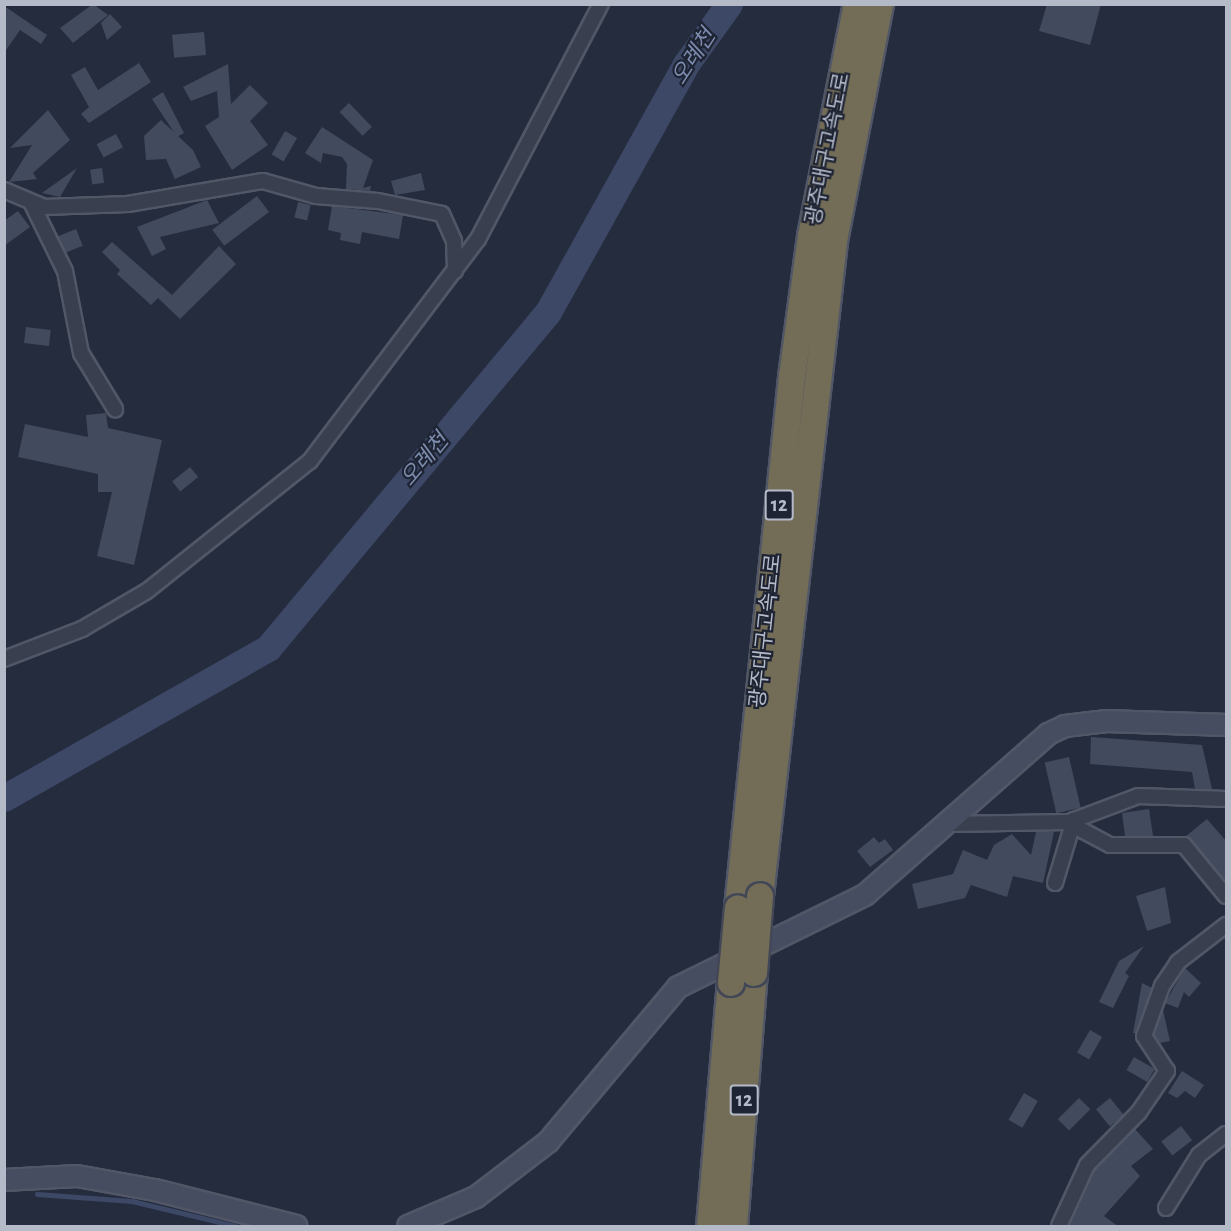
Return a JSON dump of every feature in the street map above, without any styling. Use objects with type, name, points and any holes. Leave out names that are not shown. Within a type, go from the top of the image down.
[{"type":"highway","name":"광주대구고속도로","points":[[710,1227],[742,978],[760,896],[816,376],[834,242],[857,4]]},
{"type":"highway","name":"광주대구고속도로","points":[[734,1227],[742,978],[738,908],[792,377],[848,104],[880,4]]},
{"type":"street","points":[[4,659],[117,610],[264,502],[310,461],[454,271],[483,228],[601,4]]},
{"type":"street","points":[[4,190],[32,204],[128,204],[263,181],[316,196],[378,201],[442,214],[454,241],[454,271]]},
{"type":"street","points":[[32,204],[65,271],[81,353],[116,409]]},
{"type":"street","points":[[408,1227],[476,1197],[548,1142],[678,987],[848,906],[948,824],[1059,728],[1107,721],[1227,725]]},
{"type":"street","points":[[948,824],[1074,820],[1138,796],[1227,799]]},
{"type":"street","points":[[1055,883],[1074,820]]},
{"type":"street","points":[[1074,820],[1076,827],[1110,845],[1184,844],[1227,896]]},
{"type":"street","points":[[1059,1227],[1087,1165],[1139,1112],[1167,1071],[1144,1036],[1162,986],[1178,962],[1227,925]]},
{"type":"street","points":[[1166,1208],[1199,1155],[1227,1134]]},
{"type":"street","points":[[4,1180],[77,1176],[155,1190],[296,1227]]},
{"type":"building","points":[[93,4],[108,15],[73,43],[60,28]]},
{"type":"building","points":[[1047,4],[1101,4],[1090,45],[1039,31]]},
{"type":"building","points":[[4,6],[47,35],[41,44],[20,30],[4,53]]},
{"type":"building","points":[[110,14],[122,27],[107,40],[101,23]]},
{"type":"building","points":[[204,32],[206,55],[174,58],[172,35]]},
{"type":"building","points":[[139,63],[151,82],[89,123],[81,114],[89,107],[71,75],[85,67],[98,90]]},
{"type":"building","points":[[228,64],[231,104],[250,85],[268,103],[250,121],[268,145],[232,170],[205,126],[219,117],[217,91],[191,101],[183,87]]},
{"type":"building","points":[[163,92],[184,133],[177,137],[152,99]]},
{"type":"building","points":[[349,103],[372,127],[363,136],[340,112]]},
{"type":"building","points":[[48,110],[70,140],[33,173],[37,179],[9,182],[32,145],[10,148]]},
{"type":"building","points":[[161,120],[193,150],[201,167],[175,179],[166,159],[146,160],[144,136]]},
{"type":"building","points":[[322,127],[373,160],[363,188],[371,186],[370,191],[346,189],[347,164],[342,157],[323,153],[321,163],[305,153]]},
{"type":"building","points":[[285,131],[297,138],[284,161],[272,154]]},
{"type":"building","points":[[116,134],[123,147],[104,158],[97,144]]},
{"type":"building","points":[[77,168],[60,197],[42,193]]},
{"type":"building","points":[[102,168],[104,183],[92,185],[90,170]]},
{"type":"building","points":[[421,173],[425,190],[395,195],[391,181]]},
{"type":"building","points":[[257,196],[269,212],[224,246],[212,230]]},
{"type":"building","points":[[207,200],[219,223],[160,237],[166,249],[152,256],[137,227]]},
{"type":"building","points":[[298,202],[311,205],[307,221],[294,218]]},
{"type":"building","points":[[332,206],[403,215],[399,239],[362,232],[360,244],[340,240],[341,233],[328,230]]},
{"type":"building","points":[[18,211],[30,227],[4,246],[4,221]]},
{"type":"building","points":[[76,229],[83,246],[64,253],[57,236]]},
{"type":"building","points":[[112,242],[172,295],[219,246],[236,264],[180,319],[158,298],[151,305],[117,274],[120,270],[102,252]]},
{"type":"building","points":[[26,327],[51,330],[49,346],[24,343]]},
{"type":"building","points":[[106,413],[108,428],[162,440],[134,565],[97,556],[112,492],[98,492],[98,474],[18,457],[25,424],[88,437],[86,415]]},
{"type":"building","points":[[190,467],[198,477],[180,492],[172,481]]},
{"type":"building","points":[[1091,737],[1202,745],[1212,789],[1195,789],[1192,772],[1090,764]]},
{"type":"building","points":[[1069,757],[1081,808],[1056,813],[1045,763]]},
{"type":"building","points":[[1149,809],[1153,836],[1125,836],[1122,813]]},
{"type":"building","points":[[1207,819],[1227,842],[1227,882],[1186,836]]},
{"type":"building","points":[[1036,832],[1054,832],[1043,883],[1013,876],[1007,897],[971,885],[965,898],[918,909],[912,884],[953,874],[963,850],[987,860],[994,845],[1012,834],[1031,855]]},
{"type":"building","points":[[874,837],[879,843],[885,839],[893,850],[870,867],[857,851]]},
{"type":"building","points":[[1165,887],[1171,923],[1147,931],[1136,896]]},
{"type":"building","points":[[1144,946],[1125,973],[1129,976],[1113,1008],[1099,1002],[1119,961]]},
{"type":"building","points":[[1185,968],[1201,983],[1189,997],[1184,992],[1178,1008],[1165,1003]]},
{"type":"building","points":[[1142,983],[1152,988],[1135,1033],[1133,1033]]},
{"type":"building","points":[[1163,1010],[1170,1041],[1160,1043],[1154,1035]]},
{"type":"building","points":[[1090,1030],[1102,1037],[1089,1060],[1077,1053]]},
{"type":"building","points":[[1134,1057],[1155,1069],[1147,1082],[1126,1070]]},
{"type":"building","points":[[1182,1071],[1204,1085],[1195,1098],[1185,1091],[1177,1098],[1168,1093]]},
{"type":"building","points":[[1024,1093],[1038,1101],[1022,1128],[1008,1120]]},
{"type":"building","points":[[1079,1098],[1090,1109],[1069,1131],[1058,1119]]},
{"type":"building","points":[[1110,1098],[1124,1115],[1110,1126],[1096,1109]]},
{"type":"building","points":[[1181,1126],[1192,1140],[1172,1156],[1161,1141]]},
{"type":"building","points":[[1135,1129],[1153,1149],[1131,1166],[1140,1176],[1104,1216],[1119,1227],[1069,1227],[1095,1170]]},
{"type":"waterway","name":"오례천","points":[[4,798],[268,648],[548,312],[686,64],[729,4]]},
{"type":"waterway","points":[[37,1194],[132,1201],[236,1226]]}]
